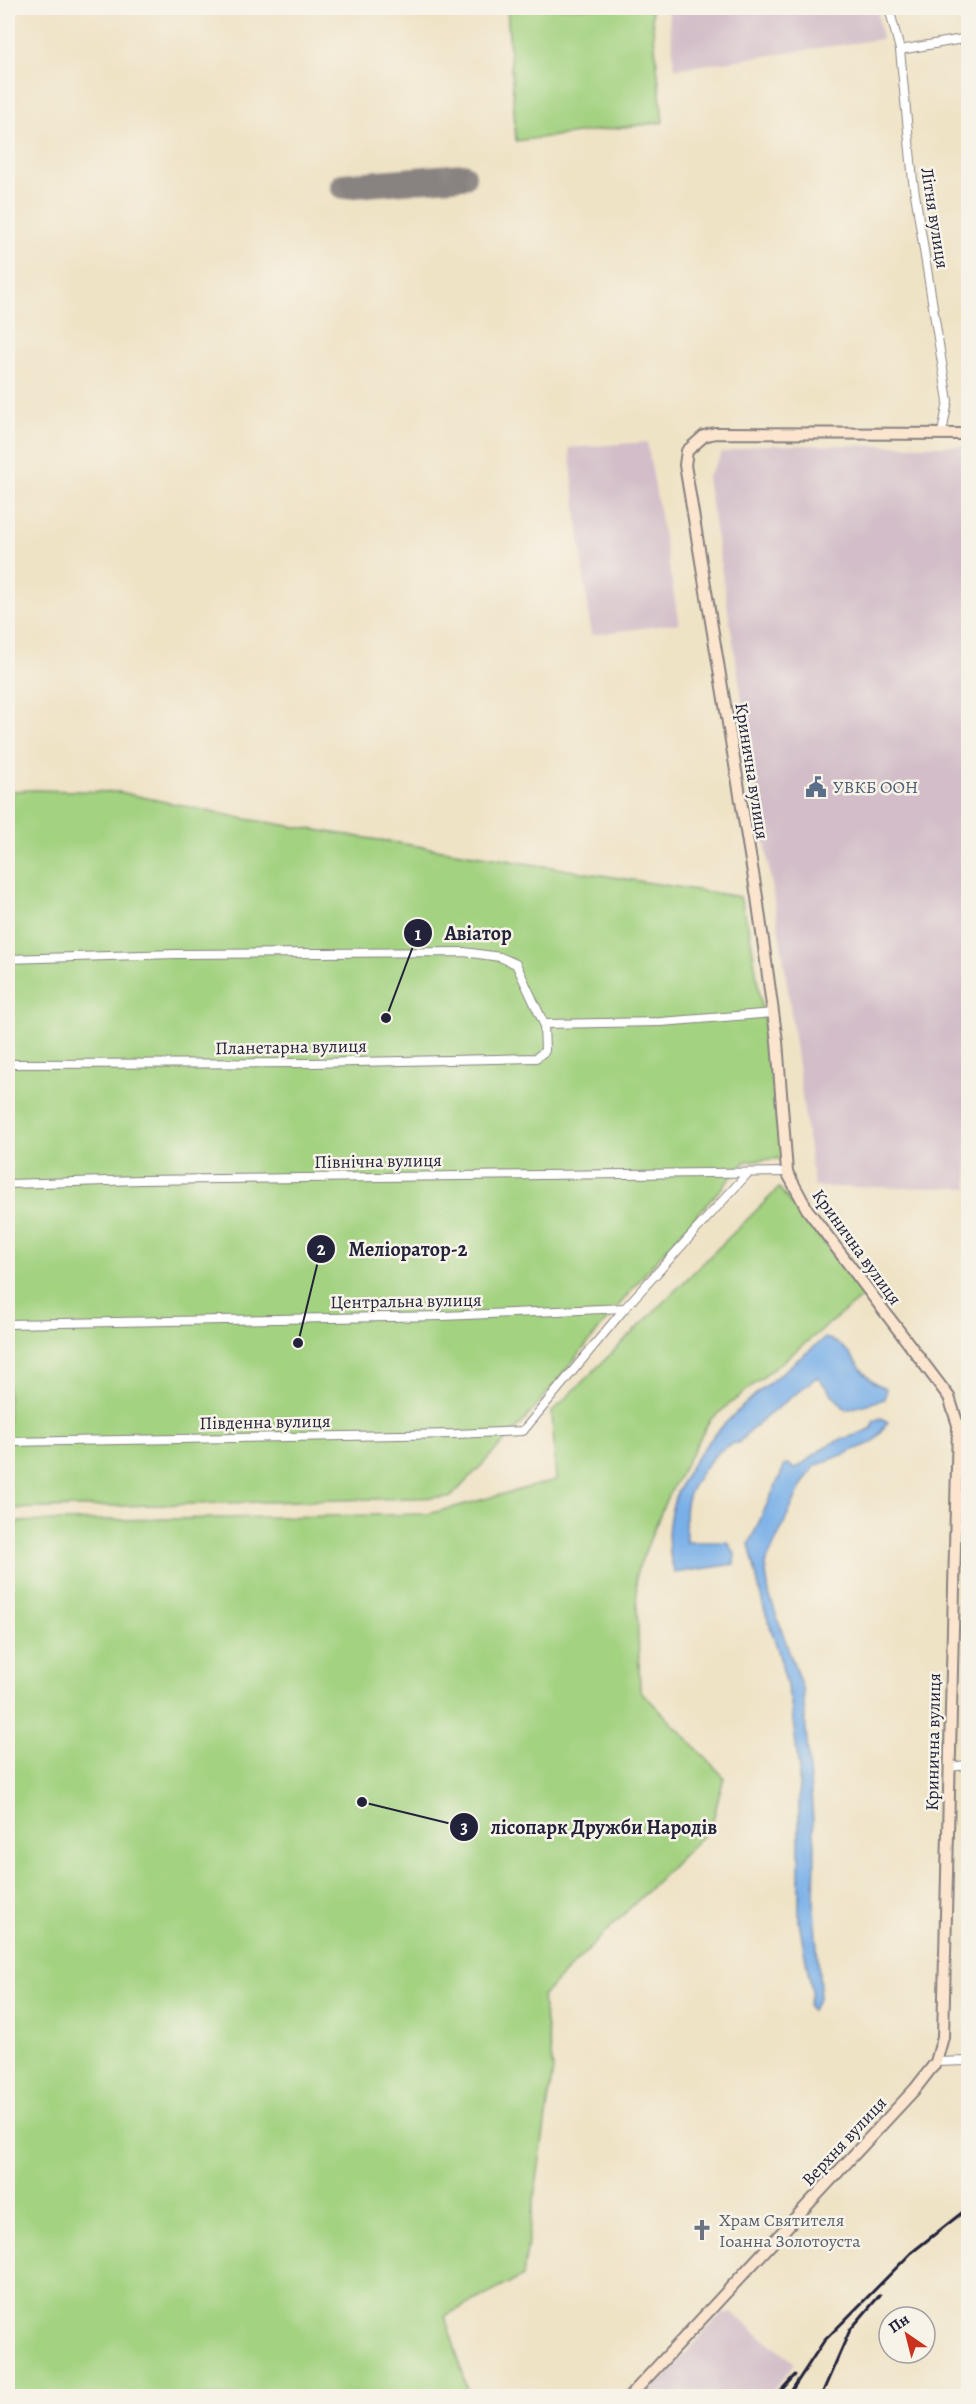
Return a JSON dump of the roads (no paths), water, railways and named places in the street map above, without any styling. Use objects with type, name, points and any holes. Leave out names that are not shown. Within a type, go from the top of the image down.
[{"type":"street","name":"Літня вулиця","points":[[889,8],[900,50],[913,181],[948,401],[942,433]]},
{"type":"street","points":[[900,50],[969,38]]},
{"type":"street","name":"Кринична вулиця","points":[[936,2062],[943,2037],[958,1425],[949,1397],[807,1209],[787,1172],[773,1014],[757,897],[685,465],[687,451],[694,442],[716,433],[942,433]]},
{"type":"street","points":[[942,433],[969,434]]},
{"type":"street","points":[[8,959],[176,954],[464,952],[500,957],[516,964],[544,1024],[662,1022],[773,1014]]},
{"type":"street","name":"Планетарна вулиця","points":[[8,1064],[311,1063],[536,1058],[545,1051],[544,1024]]},
{"type":"street","name":"Північна вулиця","points":[[8,1184],[152,1179],[787,1172]]},
{"type":"street","points":[[625,1308],[748,1173]]},
{"type":"street","name":"Центральна вулиця","points":[[8,1324],[431,1316],[625,1308]]},
{"type":"street","name":"Південна вулиця","points":[[8,1442],[523,1431],[625,1308]]},
{"type":"street","points":[[956,1526],[969,1525]]},
{"type":"street","points":[[950,1767],[969,1765]]},
{"type":"street","points":[[936,2062],[969,2061]]},
{"type":"street","name":"Верхня вулиця","points":[[630,2397],[915,2089],[936,2062]]},
{"type":"water","points":[[825,1338],[844,1348],[868,1377],[886,1388],[885,1399],[846,1410],[817,1377],[755,1426],[738,1443],[722,1450],[698,1476],[688,1496],[685,1513],[686,1542],[728,1542],[735,1554],[734,1564],[675,1573],[668,1537],[674,1502],[689,1469],[712,1438],[739,1410]]},
{"type":"water","points":[[881,1418],[888,1422],[874,1442],[815,1466],[801,1486],[765,1565],[769,1594],[803,1691],[815,1845],[814,1909],[820,1987],[819,1999],[811,2011],[808,2006],[812,1993],[799,1922],[799,1771],[791,1703],[778,1650],[763,1605],[749,1544],[785,1465],[789,1464],[794,1469],[826,1446],[872,1428],[873,1421]]},
{"type":"railway","points":[[788,2396],[824,2341],[911,2253],[968,2208]]},
{"type":"railway","points":[[821,2396],[850,2330],[880,2295]]},
{"type":"railway","points":[[776,2396],[795,2375]]},
{"type":"place","name":"УВКБ ООН","points":[[816,787]]},
{"type":"place","name":"Авіатор","points":[[386,1018]]},
{"type":"place","name":"Меліоратор-2","points":[[298,1343]]},
{"type":"place","name":"лісопарк Дружби Народів","points":[[362,1802]]},
{"type":"place","name":"Храм Святителя Іоанна Золотоуста","points":[[702,2230]]}]
